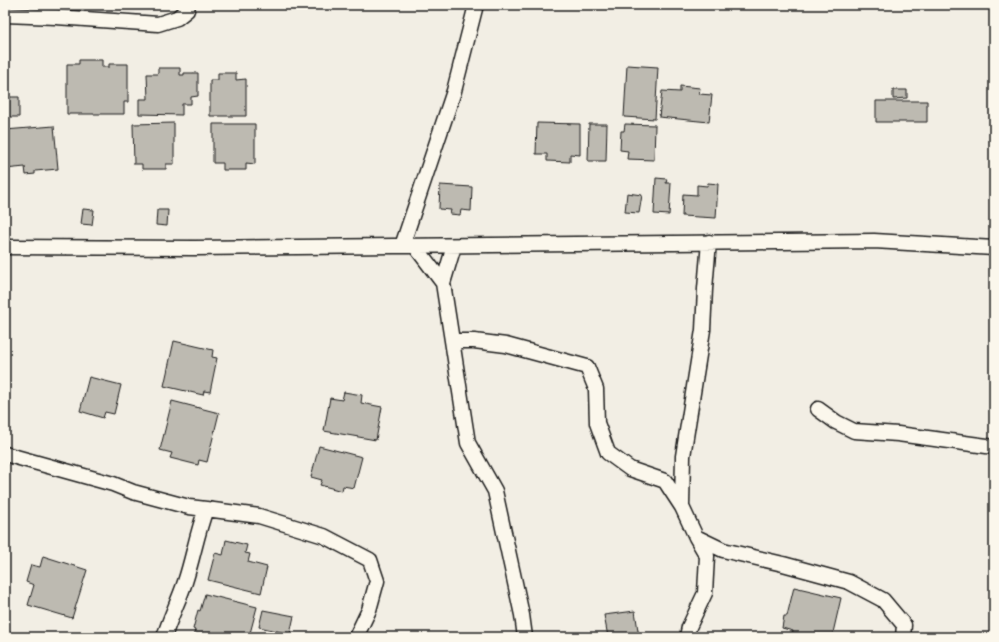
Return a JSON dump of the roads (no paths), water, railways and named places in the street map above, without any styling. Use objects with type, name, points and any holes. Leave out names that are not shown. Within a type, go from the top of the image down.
[{"type":"street","points":[[5,15],[158,24],[177,18],[187,10],[188,5]]},
{"type":"street","points":[[408,246],[454,91],[476,5]]},
{"type":"street","points":[[5,247],[195,248],[874,241],[994,248]]},
{"type":"street","points":[[682,507],[683,456],[703,330],[709,242]]},
{"type":"street","points":[[408,246],[443,282]]},
{"type":"street","points":[[454,246],[443,282],[468,443],[495,491],[522,615],[525,637]]},
{"type":"street","points":[[452,341],[474,341],[506,345],[587,367],[596,389],[597,423],[608,453],[630,469],[665,481],[682,507],[707,556],[705,593],[689,627],[688,637]]},
{"type":"street","points":[[818,409],[836,422],[854,431],[898,434],[994,447]]},
{"type":"street","points":[[5,454],[189,507],[259,516],[324,536],[370,560],[377,581],[369,610],[356,637]]},
{"type":"street","points":[[164,637],[185,581],[206,509]]},
{"type":"street","points":[[696,537],[723,550],[783,564],[849,582],[883,600],[904,625],[903,637]]}]
